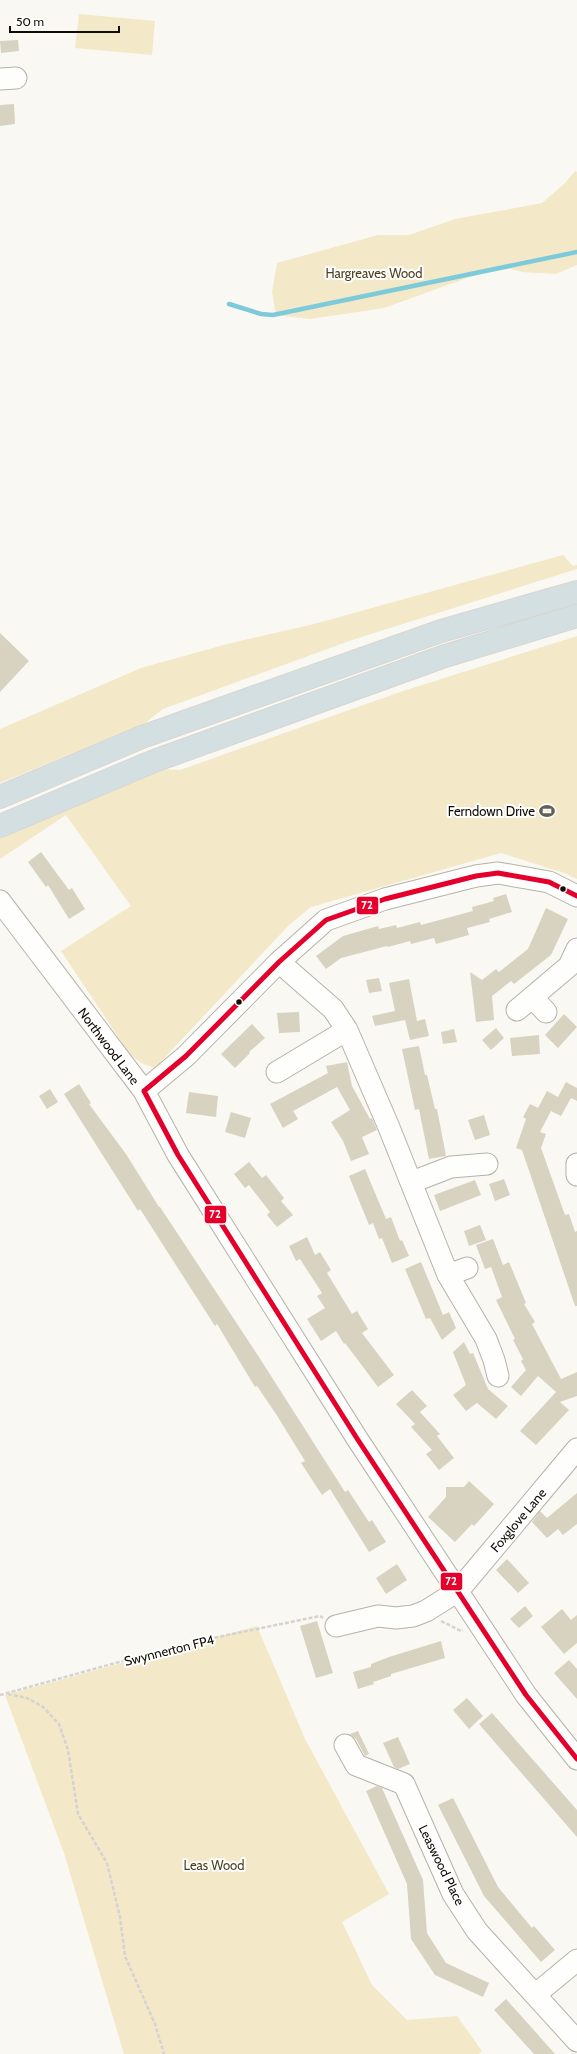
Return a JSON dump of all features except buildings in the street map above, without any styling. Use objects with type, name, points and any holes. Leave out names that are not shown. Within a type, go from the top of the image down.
[{"type":"highway","points":[[0,797],[142,736],[441,631],[577,592]]},
{"type":"highway","points":[[0,826],[154,761],[445,656],[577,616]]},
{"type":"street","points":[[144,1091],[186,1056],[279,962],[326,920],[385,899],[476,876],[498,873],[549,882],[577,896]]},
{"type":"street","name":"Northwood Lane","points":[[0,901],[144,1091],[178,1155],[299,1347],[526,1695],[577,1759]]},
{"type":"street","points":[[532,1006],[569,966],[577,949]]},
{"type":"street","points":[[279,962],[333,1009],[347,1030],[357,1049],[412,1182],[448,1275],[486,1339],[498,1376]]},
{"type":"street","points":[[277,1072],[347,1030]]},
{"type":"street","points":[[412,1182],[451,1167],[487,1164]]},
{"type":"street","points":[[577,1164],[577,1175]]},
{"type":"street","points":[[448,1275],[467,1268]]},
{"type":"street","name":"Foxglove Lane","points":[[347,1629],[378,1616],[404,1618],[431,1608],[458,1591],[577,1449]]},
{"type":"street","name":"Leaswood Place","points":[[345,1745],[356,1765],[404,1784],[453,1894],[477,1931],[536,1994],[577,2041]]},
{"type":"street","points":[[536,1994],[577,1960]]},
{"type":"path","points":[[431,1608],[435,1618],[461,1631],[477,1621]]},
{"type":"path","name":"Swynnerton FP4","points":[[0,1695],[184,1644],[320,1616],[347,1629]]},
{"type":"path","points":[[8,1694],[27,1698],[43,1707],[59,1724],[68,1750],[78,1814],[107,1862],[120,1917],[125,1956],[155,2024],[164,2054]]},
{"type":"green space","points":[[79,14],[155,21],[152,55],[75,48]]},
{"type":"green space","name":"Hargreaves Wood","points":[[575,171],[577,172],[577,265],[556,274],[522,272],[500,266],[384,308],[310,319],[276,315],[272,292],[277,263],[378,235],[409,235],[455,219],[542,203],[564,184]]},
{"type":"green space","points":[[563,555],[573,566],[577,565],[577,569],[352,640],[163,709],[144,724],[0,783],[0,729],[141,668],[227,644],[314,624]]},
{"type":"green space","points":[[577,636],[577,879],[564,873],[501,853],[311,907],[289,925],[155,1068],[141,1063],[129,1053],[61,951],[131,906],[66,815],[0,859],[0,838],[58,810],[160,769],[180,770],[403,691]]},
{"type":"green space","name":"Leas Wood","points":[[257,1626],[305,1739],[389,1894],[342,1922],[372,1985],[407,2020],[457,2016],[482,2051],[479,2054],[124,2054],[64,1853],[5,1695]]},
{"type":"waterway","points":[[229,304],[261,314],[273,315],[577,252]]},
{"type":"transit line","name":"72","points":[[577,896],[549,882],[498,873],[476,876],[385,899],[326,920],[279,962],[186,1056],[144,1091],[178,1155],[358,1440],[526,1695],[577,1759]]},
{"type":"place","name":"Ferndown Drive","points":[[547,811]]}]
